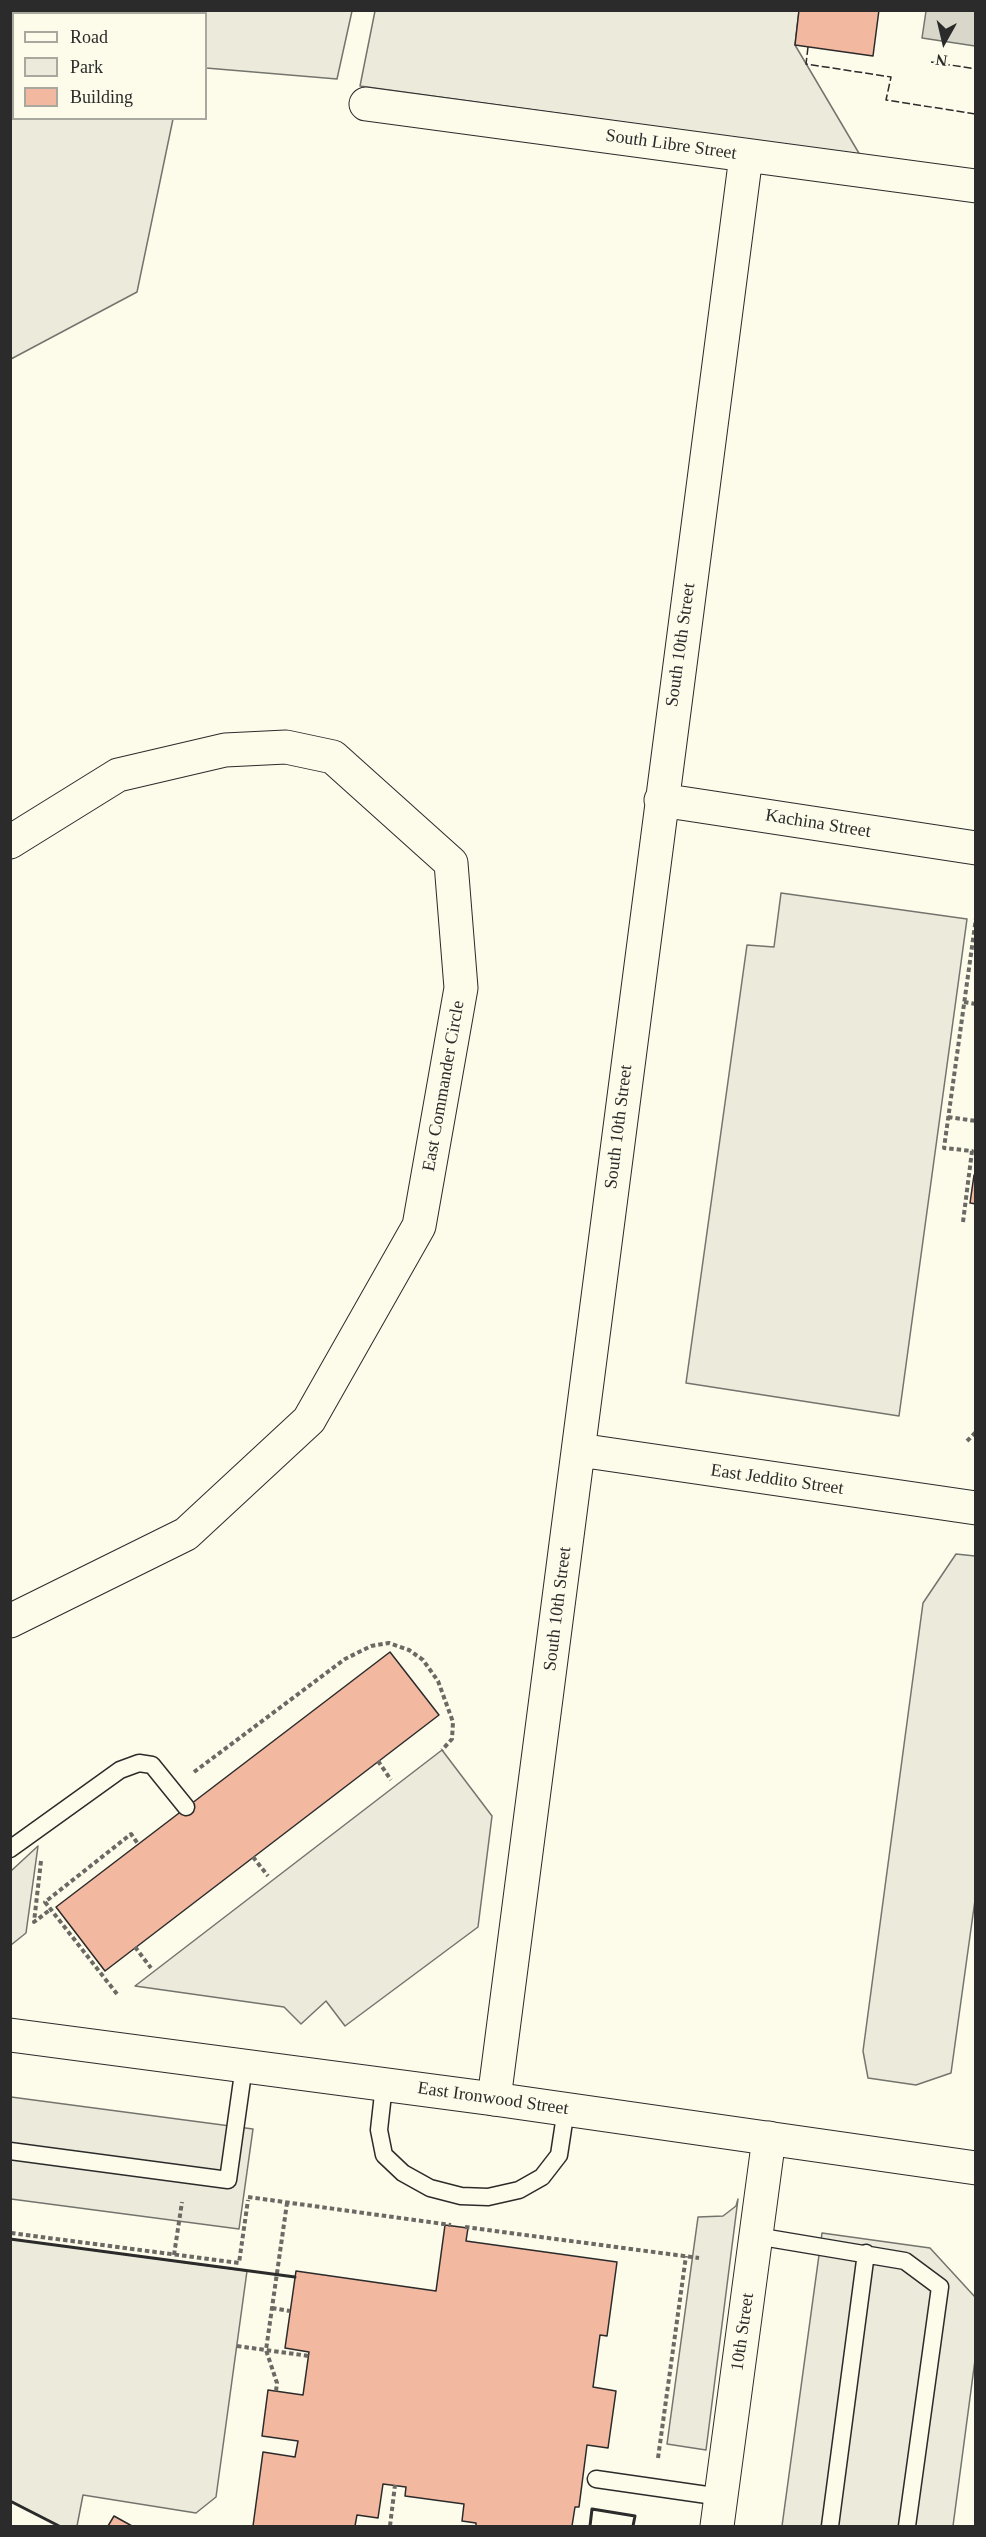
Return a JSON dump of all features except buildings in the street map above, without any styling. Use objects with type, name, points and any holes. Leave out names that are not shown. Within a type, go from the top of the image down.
[{"type":"street","name":"South Libre Street","points":[[366,104],[975,186]]},
{"type":"street","name":"South 10th Street","points":[[494,2099],[746,156]]},
{"type":"street","name":"East Commander Circle","points":[[10,842],[118,775],[225,750],[286,747],[333,757],[451,863],[461,988],[419,1226],[309,1420],[186,1534],[10,1621]]},
{"type":"street","name":"Kachina Street","points":[[661,800],[975,848]]},
{"type":"street","name":"East Jeddito Street","points":[[579,1450],[975,1508]]},
{"type":"street","name":"East Ironwood Street","points":[[10,2035],[494,2099],[975,2168]]},
{"type":"street","name":"10th Street","points":[[719,2512],[769,2138]]},
{"type":"lane","points":[[10,1849],[120,1770],[139,1763],[152,1766],[186,1808]]},
{"type":"lane","points":[[10,2151],[228,2180],[244,2066]]},
{"type":"lane","points":[[384,2085],[379,2130],[384,2155],[403,2173],[430,2188],[461,2196],[488,2198],[519,2190],[542,2177],[559,2154],[566,2109]]},
{"type":"lane","points":[[756,2236],[904,2261],[940,2287],[907,2526]]},
{"type":"lane","points":[[830,2526],[866,2253]]},
{"type":"lane","points":[[596,2479],[719,2512]]},
{"type":"path","points":[[963,1222],[972,1152],[944,1148],[975,918]]},
{"type":"path","points":[[964,1002],[975,1004]]},
{"type":"path","points":[[948,1117],[975,1121]]},
{"type":"path","points":[[967,1441],[975,1432]]},
{"type":"path","points":[[171,1789],[345,1659],[371,1646],[389,1643],[409,1650],[423,1660],[438,1681],[453,1722],[452,1739],[442,1750]]},
{"type":"path","points":[[378,1761],[391,1779]]},
{"type":"path","points":[[46,1824],[34,1922],[51,1909]]},
{"type":"path","points":[[117,1994],[45,1902],[131,1834],[138,1844]]},
{"type":"path","points":[[253,1857],[268,1876]]},
{"type":"path","points":[[135,1947],[151,1968]]},
{"type":"path","points":[[174,2255],[186,2175]]},
{"type":"path","points":[[11,2233],[238,2263],[246,2197],[453,2225]]},
{"type":"path","points":[[276,2391],[277,2383],[266,2350],[287,2203]]},
{"type":"path","points":[[464,2226],[699,2258]]},
{"type":"path","points":[[658,2458],[686,2256]]},
{"type":"path","points":[[272,2308],[290,2311]]},
{"type":"path","points":[[237,2346],[309,2356]]},
{"type":"path","points":[[390,2526],[395,2486]]},
{"type":"green space","points":[[11,10],[352,11],[337,79],[207,68],[207,12],[12,12],[12,120],[173,120],[137,292],[11,359]]},
{"type":"green space","points":[[11,2239],[247,2271],[216,2497],[196,2513],[83,2495],[77,2526],[59,2526],[11,2501]]},
{"type":"shaded area","points":[[375,11],[799,11],[795,45],[860,155],[360,86]]},
{"type":"shaded area","points":[[926,11],[975,11],[975,46],[922,38]]},
{"type":"shaded area","points":[[781,893],[967,919],[899,1416],[686,1383],[747,945],[774,947]]},
{"type":"shaded area","points":[[956,1554],[975,1556],[975,1900],[951,2073],[916,2085],[868,2078],[863,2051],[923,1603]]},
{"type":"shaded area","points":[[442,1750],[492,1816],[478,1927],[345,2026],[326,2001],[301,2024],[284,2007],[135,1986]]},
{"type":"shaded area","points":[[38,1846],[26,1933],[11,1945],[11,1871]]},
{"type":"shaded area","points":[[11,2097],[253,2129],[239,2229],[11,2199]]},
{"type":"shaded area","points":[[738,2199],[706,2450],[667,2444],[698,2217],[723,2216],[736,2206]]},
{"type":"shaded area","points":[[822,2233],[930,2248],[975,2297],[975,2360],[953,2526],[782,2526]]},
{"type":"fence","points":[[808,47],[806,64],[891,77],[886,100],[976,114]]},
{"type":"fence","points":[[931,62],[976,69]]},
{"type":"wall","points":[[10,2239],[295,2277]]},
{"type":"wall","points":[[10,2501],[59,2526]]},
{"type":"wall","points":[[590,2526],[592,2509],[635,2516],[633,2526]]}]
